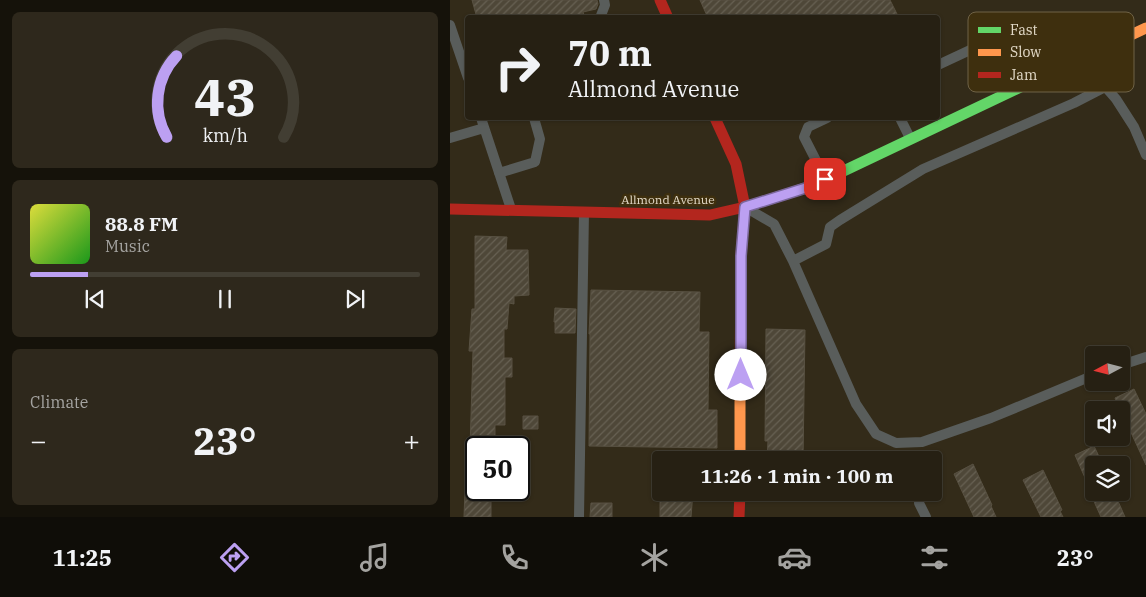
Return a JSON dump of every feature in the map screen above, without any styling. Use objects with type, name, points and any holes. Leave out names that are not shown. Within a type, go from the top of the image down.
[{"type":"street","points":[[660,0],[667,15]]},
{"type":"street","name":"Allmond Avenue","points":[[1134,34],[1146,28]]},
{"type":"street","name":"Allmond Avenue","points":[[450,209],[710,215],[745,207],[812,186],[1008,92]]},
{"type":"street","points":[[716,120],[736,164],[745,207],[741,256],[740,451]]},
{"type":"street","points":[[739,517],[740,501]]},
{"type":"lane","points":[[601,15],[606,5],[604,0]]},
{"type":"lane","points":[[450,25],[465,64]]},
{"type":"lane","points":[[940,64],[968,51]]},
{"type":"lane","points":[[793,261],[826,244],[830,228],[840,220],[923,169],[1095,92]]},
{"type":"lane","points":[[1110,92],[1134,127],[1146,155]]},
{"type":"lane","points":[[482,120],[511,210]]},
{"type":"lane","points":[[499,173],[535,162],[540,139],[535,120]]},
{"type":"lane","points":[[823,120],[808,127],[804,137],[825,179]]},
{"type":"lane","points":[[901,120],[910,138]]},
{"type":"lane","points":[[450,138],[484,128]]},
{"type":"lane","points":[[745,207],[774,224],[793,261],[856,404],[876,434],[896,443],[922,442],[991,418],[1085,379]]},
{"type":"lane","points":[[579,517],[584,211]]},
{"type":"lane","points":[[1130,362],[1146,356]]},
{"type":"lane","points":[[919,502],[926,517]]},
{"type":"building","points":[[472,0],[597,0],[598,4],[596,9],[583,12],[584,15],[476,15]]},
{"type":"building","points":[[700,0],[890,0],[898,15],[707,15]]},
{"type":"building","points":[[475,236],[507,237],[506,250],[528,250],[529,295],[514,296],[514,304],[509,303],[507,329],[504,329],[504,358],[512,358],[512,377],[505,377],[505,425],[495,425],[495,436],[470,436],[473,351],[469,351],[472,309],[475,309]]},
{"type":"building","points":[[591,290],[700,292],[699,332],[709,332],[708,410],[717,410],[717,448],[589,446]]},
{"type":"building","points":[[555,308],[576,309],[575,333],[555,333]]},
{"type":"building","points":[[766,329],[805,330],[803,451],[767,451],[768,441],[765,441]]},
{"type":"building","points":[[1134,389],[1146,414],[1146,465],[1130,430],[1130,401],[1116,401],[1115,398]]},
{"type":"building","points":[[523,416],[538,416],[538,429],[523,429]]},
{"type":"building","points":[[1094,446],[1099,456],[1085,456],[1085,478],[1075,455]]},
{"type":"building","points":[[973,464],[996,517],[974,517],[954,474]]},
{"type":"building","points":[[1043,470],[1062,510],[1060,511],[1063,517],[1041,517],[1023,480]]},
{"type":"building","points":[[465,490],[465,501],[491,501],[491,517],[464,517]]},
{"type":"building","points":[[660,501],[692,501],[691,517],[660,517]]},
{"type":"building","points":[[1094,501],[1118,501],[1125,517],[1101,517]]},
{"type":"building","points":[[591,503],[612,503],[612,517],[590,517]]},
{"type":"traffic: fast","points":[[799,190],[812,186],[1010,92]]},
{"type":"traffic: slow","points":[[1134,34],[1146,28]]},
{"type":"traffic: slow","points":[[740,391],[740,451]]},
{"type":"traffic: jam","points":[[660,0],[667,15]]},
{"type":"traffic: jam","points":[[716,120],[736,164],[745,207],[741,256],[740,391]]},
{"type":"traffic: jam","points":[[450,209],[710,215],[745,207],[799,190]]},
{"type":"traffic: jam","points":[[739,517],[740,501]]},
{"type":"route","points":[[741,375],[741,256],[745,207],[812,186],[825,179]]}]
